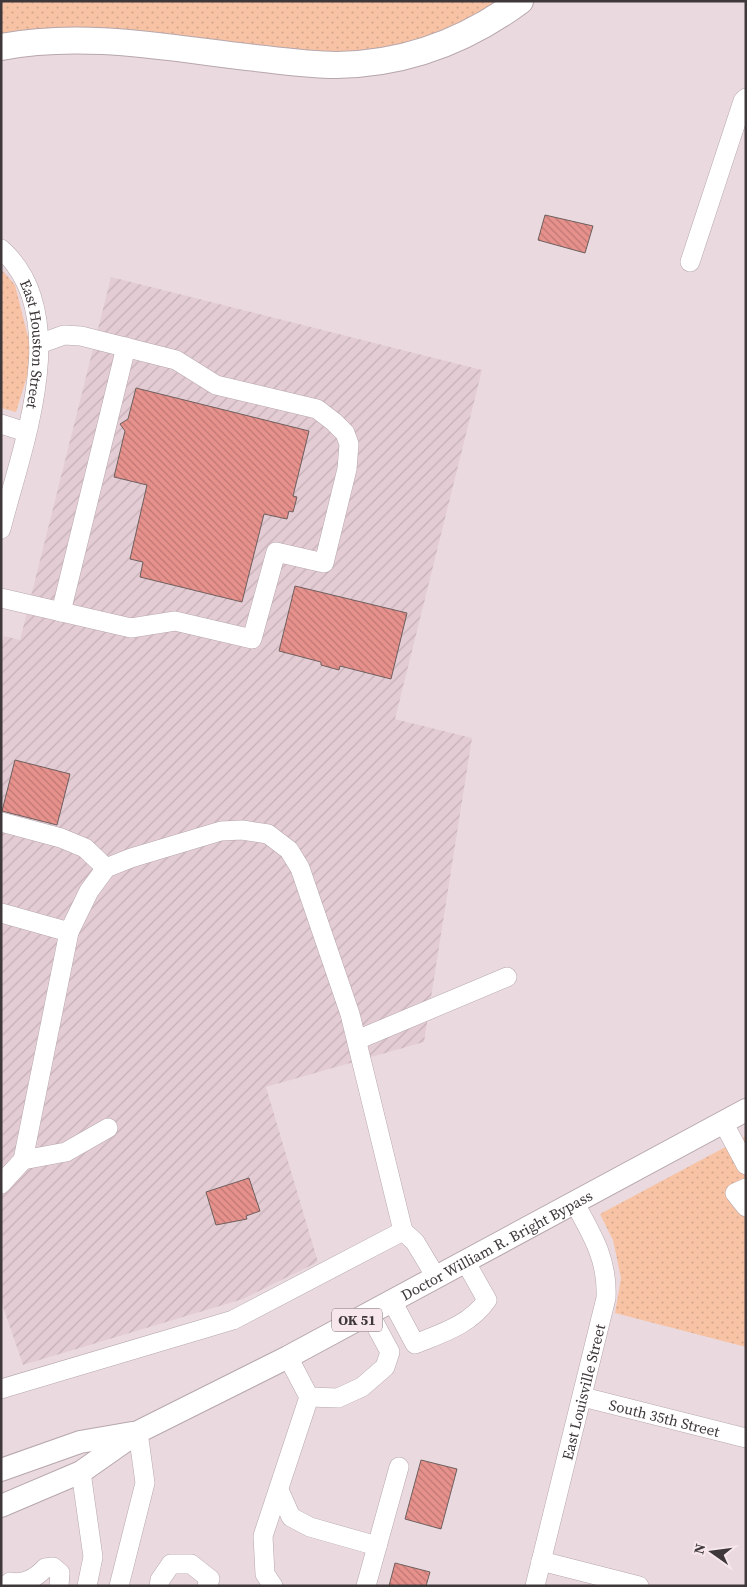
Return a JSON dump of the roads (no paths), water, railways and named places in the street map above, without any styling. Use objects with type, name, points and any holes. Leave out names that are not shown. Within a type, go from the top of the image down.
[{"type":"highway","points":[[1,47],[27,42],[81,39],[299,63],[336,65],[372,63],[407,57],[465,36],[498,17],[520,1]]},
{"type":"main road","name":"Doctor William R. Bright Bypass","points":[[1,1506],[81,1472],[138,1432],[288,1357],[746,1110]]},
{"type":"main road","name":"Doctor William R. Bright Bypass","points":[[1,1470],[80,1442],[138,1432]]},
{"type":"main road","points":[[1,1480],[50,1454]]},
{"type":"street","points":[[690,262],[743,100],[746,98]]},
{"type":"street","name":"East Houston Street","points":[[1,529],[37,384],[40,344],[38,325],[30,294],[19,272],[4,251]]},
{"type":"street","points":[[1,598],[131,628],[175,621],[252,639],[276,552],[324,564],[347,469],[349,444],[345,433],[317,409],[216,385],[176,360],[81,336],[64,335],[40,344]]},
{"type":"street","points":[[61,612],[126,347]]},
{"type":"street","points":[[1,424],[26,432]]},
{"type":"street","points":[[1,822],[61,838],[85,848],[106,868]]},
{"type":"street","points":[[1,1184],[23,1160],[69,932],[89,891],[106,868],[131,858],[221,831],[242,830],[268,834],[289,850],[300,868],[357,1040],[403,1231],[415,1242],[436,1277]]},
{"type":"street","points":[[1,913],[69,932]]},
{"type":"street","points":[[357,1040],[507,977]]},
{"type":"street","points":[[723,1122],[746,1165]]},
{"type":"street","points":[[23,1160],[66,1152],[108,1128]]},
{"type":"street","points":[[746,1188],[735,1194],[746,1207]]},
{"type":"street","name":"East Louisville Street","points":[[535,1586],[603,1318],[607,1283],[600,1252],[574,1202]]},
{"type":"street","points":[[1,1389],[233,1320],[403,1231]]},
{"type":"street","points":[[392,1301],[415,1344],[453,1329],[478,1314],[487,1300],[465,1262]]},
{"type":"street","points":[[309,1397],[338,1398],[362,1387],[385,1367],[390,1352],[369,1314]]},
{"type":"street","points":[[273,1586],[264,1574],[263,1536],[309,1397],[288,1357]]},
{"type":"street","name":"South 35th Street","points":[[583,1397],[746,1438]]},
{"type":"street","points":[[119,1586],[145,1483],[138,1432]]},
{"type":"street","points":[[366,1586],[399,1467]]},
{"type":"street","points":[[81,1472],[93,1557],[87,1586]]},
{"type":"street","points":[[279,1490],[291,1517],[310,1528],[377,1546]]},
{"type":"street","points":[[542,1561],[639,1586]]},
{"type":"street","points":[[159,1586],[160,1580],[171,1564],[191,1564],[210,1579],[207,1586]]},
{"type":"street","points":[[6,1583],[18,1584],[38,1576],[45,1568],[53,1567],[60,1573],[60,1586]]}]
